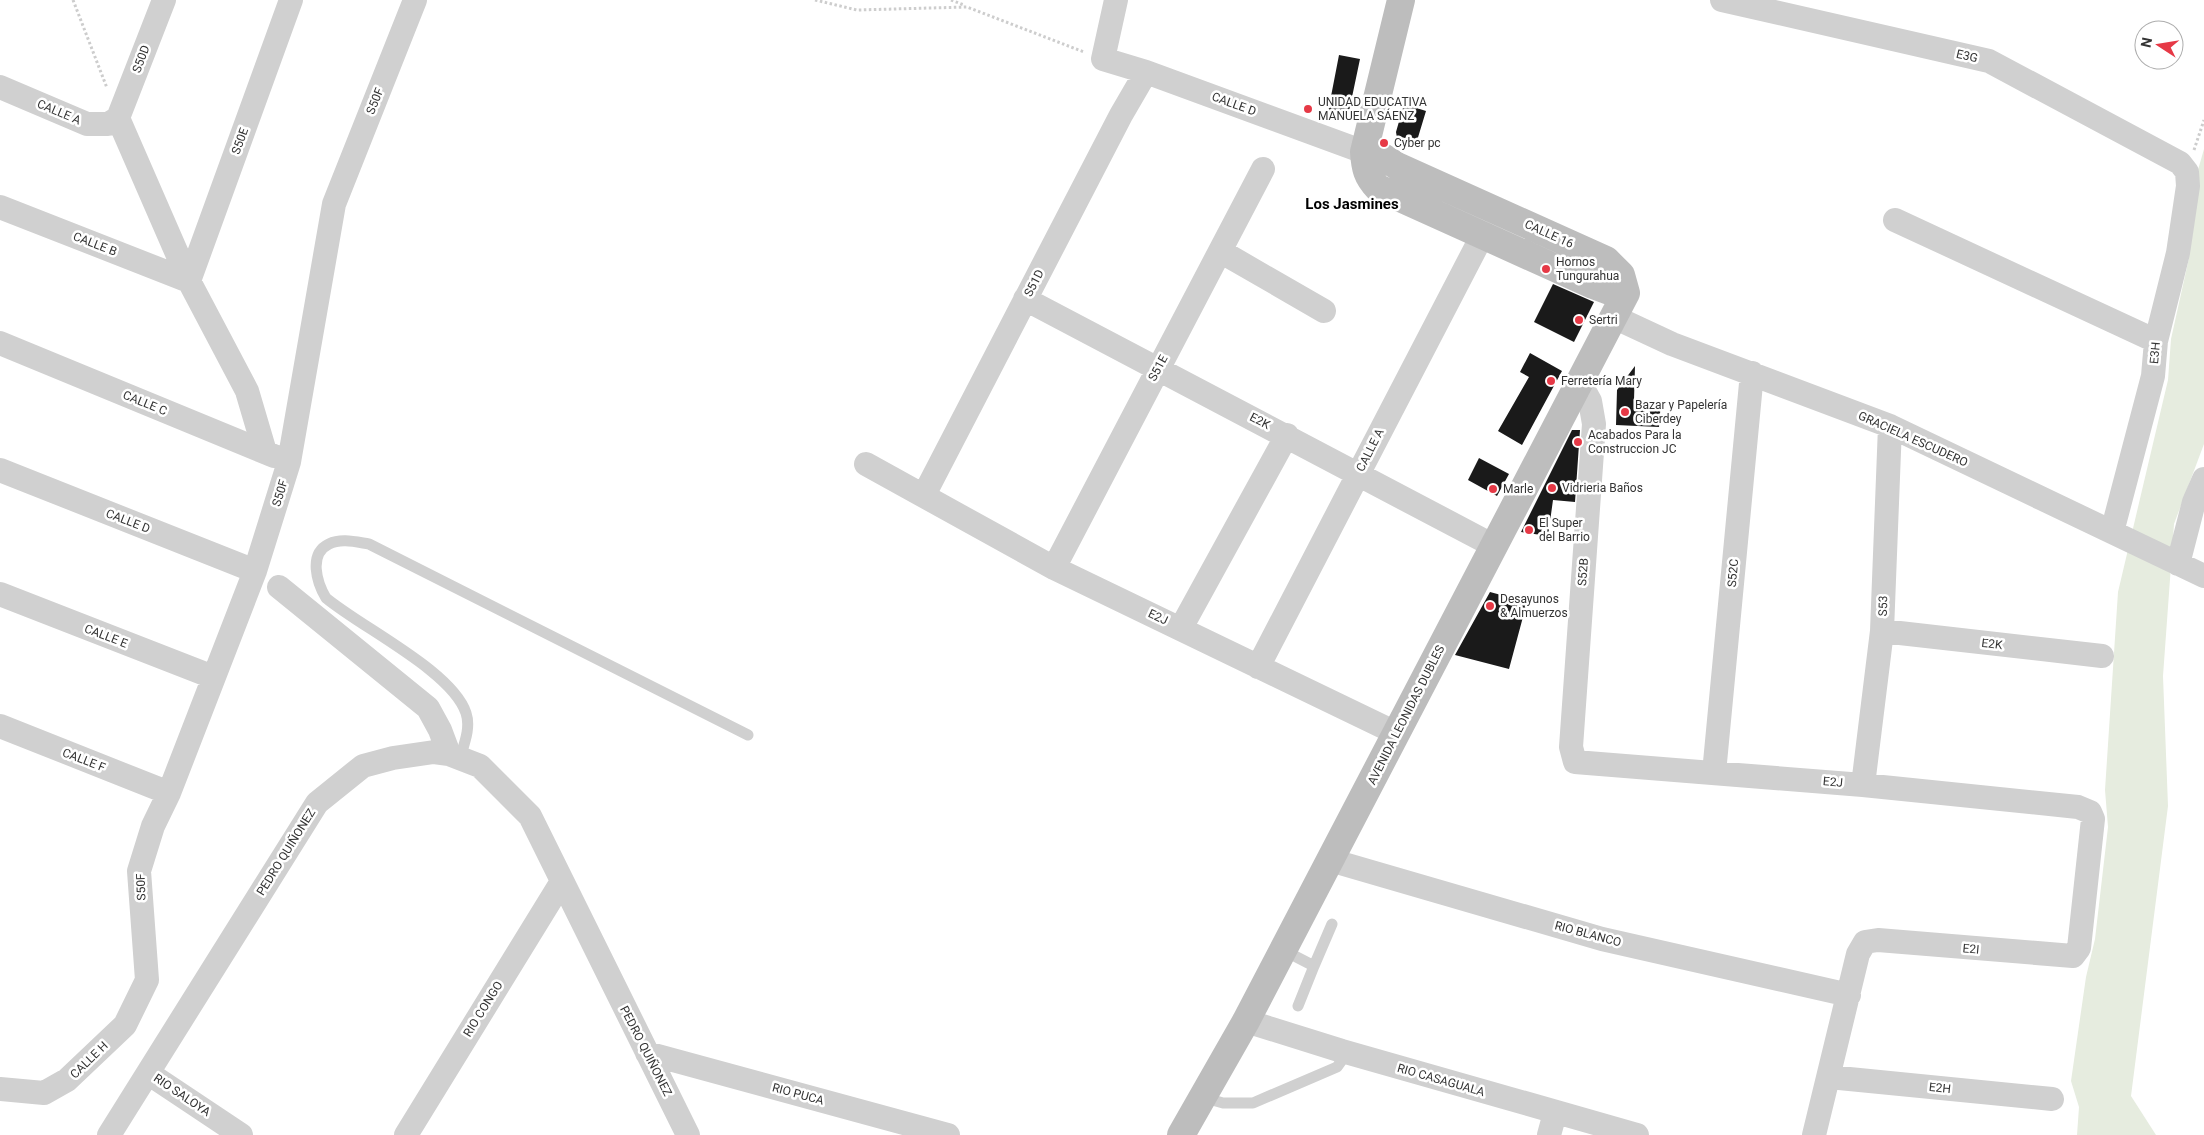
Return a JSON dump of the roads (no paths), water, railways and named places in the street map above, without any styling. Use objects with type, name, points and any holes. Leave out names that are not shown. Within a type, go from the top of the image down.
[{"type":"main road","points":[[1401,0],[1364,152],[1366,170],[1370,179],[1378,188],[1608,291],[1626,293]]},
{"type":"main road","name":"CALLE 16","points":[[1364,152],[1379,154],[1398,166],[1606,260],[1621,274],[1626,293]]},
{"type":"main road","name":"AVENIDA LEONIDAS DUBLES","points":[[1181,1135],[1246,1021],[1626,293]]},
{"type":"street","name":"S50D","points":[[118,118],[164,0]]},
{"type":"street","name":"S50E","points":[[189,281],[290,0]]},
{"type":"street","name":"S50F","points":[[147,980],[139,871],[152,826],[169,793],[255,571],[289,462],[334,204],[415,0]]},
{"type":"street","name":"CALLE D","points":[[1116,0],[1103,59],[1146,72],[1364,152]]},
{"type":"street","name":"E3G","points":[[1722,0],[1989,61],[2180,163],[2187,172]]},
{"type":"street","name":"S51D","points":[[924,495],[1146,72]]},
{"type":"street","name":"CALLE A","points":[[0,87],[87,124],[108,124],[118,118]]},
{"type":"street","points":[[118,118],[189,281],[247,391],[265,452]]},
{"type":"street","name":"S51E","points":[[1054,568],[1263,169]]},
{"type":"street","name":"E3H","points":[[2112,532],[2153,376],[2156,341],[2178,253],[2188,186],[2187,172]]},
{"type":"street","name":"CALLE B","points":[[0,207],[189,281]]},
{"type":"street","points":[[1895,220],[2156,341]]},
{"type":"street","name":"CALLE A","points":[[1258,666],[1482,234]]},
{"type":"street","points":[[1220,251],[1324,311]]},
{"type":"street","name":"E2K","points":[[1026,299],[1287,435],[1357,475],[1494,546]]},
{"type":"street","name":"GRACIELA ESCUDERO","points":[[1614,317],[1672,344],[1890,426],[2204,576]]},
{"type":"street","name":"CALLE C","points":[[0,344],[289,462]]},
{"type":"street","name":"S52C","points":[[1714,773],[1752,373]]},
{"type":"street","name":"S52B","points":[[1575,762],[1570,747],[1594,424],[1590,401],[1580,383]]},
{"type":"street","name":"S53","points":[[1863,785],[1882,631],[1890,426]]},
{"type":"street","points":[[1181,628],[1287,435]]},
{"type":"street","name":"E2J","points":[[866,464],[1054,568],[1396,733]]},
{"type":"street","name":"CALLE D","points":[[0,470],[255,571]]},
{"type":"street","points":[[2178,564],[2194,502],[2204,479]]},
{"type":"street","points":[[278,587],[428,708],[454,756]]},
{"type":"street","name":"CALLE E","points":[[0,594],[213,677]]},
{"type":"street","name":"E2K","points":[[1882,631],[2102,656]]},
{"type":"street","name":"CALLE F","points":[[0,726],[169,793]]},
{"type":"street","name":"PEDRO QUIÑONEZ","points":[[109,1135],[317,803],[363,766],[393,758],[434,752],[454,756],[480,766],[530,816],[561,883],[688,1135]]},
{"type":"street","name":"E2J","points":[[1575,762],[1863,785],[2078,807],[2090,812],[2093,819],[2077,954]]},
{"type":"street","name":"RIO BLANCO","points":[[1330,860],[1602,939],[1849,995]]},
{"type":"street","name":"RIO CONGO","points":[[406,1135],[561,883]]},
{"type":"street","name":"E2I","points":[[1849,995],[1858,954],[1865,942],[1878,940],[2068,958],[2077,954]]},
{"type":"street","name":"CALLE H","points":[[0,1089],[44,1093],[67,1080],[126,1025],[147,980]]},
{"type":"street","points":[[1814,1135],[1849,995]]},
{"type":"street","name":"RIO CASAGUALA","points":[[1246,1021],[1342,1051],[1637,1135]]},
{"type":"street","name":"RIO PUCA","points":[[647,1053],[948,1135]]},
{"type":"street","name":"RIO SALOYA","points":[[148,1073],[241,1135]]},
{"type":"street","name":"E2H","points":[[1829,1077],[2052,1099]]},
{"type":"street","points":[[1549,1135],[1555,1112]]},
{"type":"lane","points":[[454,756],[467,732],[466,715],[458,696],[434,673],[326,598],[318,585],[316,567],[319,554],[328,544],[349,540],[369,544],[748,735]]},
{"type":"lane","points":[[1298,1006],[1332,924]]},
{"type":"lane","points":[[1283,950],[1314,966]]},
{"type":"lane","points":[[1202,1097],[1223,1103],[1253,1103],[1337,1067],[1342,1060],[1342,1051]]},
{"type":"place","name":"UNIDAD EDUCATIVA MANUELA SÁENZ","points":[[1308,109]]},
{"type":"place","name":"Cyber pc","points":[[1384,143]]},
{"type":"place","name":"Hornos Tungurahua","points":[[1546,269]]},
{"type":"place","name":"Sertri","points":[[1579,320]]},
{"type":"place","name":"Ferretería Mary","points":[[1551,381]]},
{"type":"place","name":"Bazar y Papelería Ciberdey","points":[[1625,412]]},
{"type":"place","name":"Acabados Para la Construccion JC","points":[[1578,442]]},
{"type":"place","name":"Vidrieria Baños","points":[[1552,488]]},
{"type":"place","name":"Marle","points":[[1493,489]]},
{"type":"place","name":"El Super del Barrio","points":[[1529,530]]},
{"type":"place","name":"Desayunos & Almuerzos","points":[[1490,606]]},
{"type":"district","name":"Los Jasmines","points":[[1352,204]]}]
